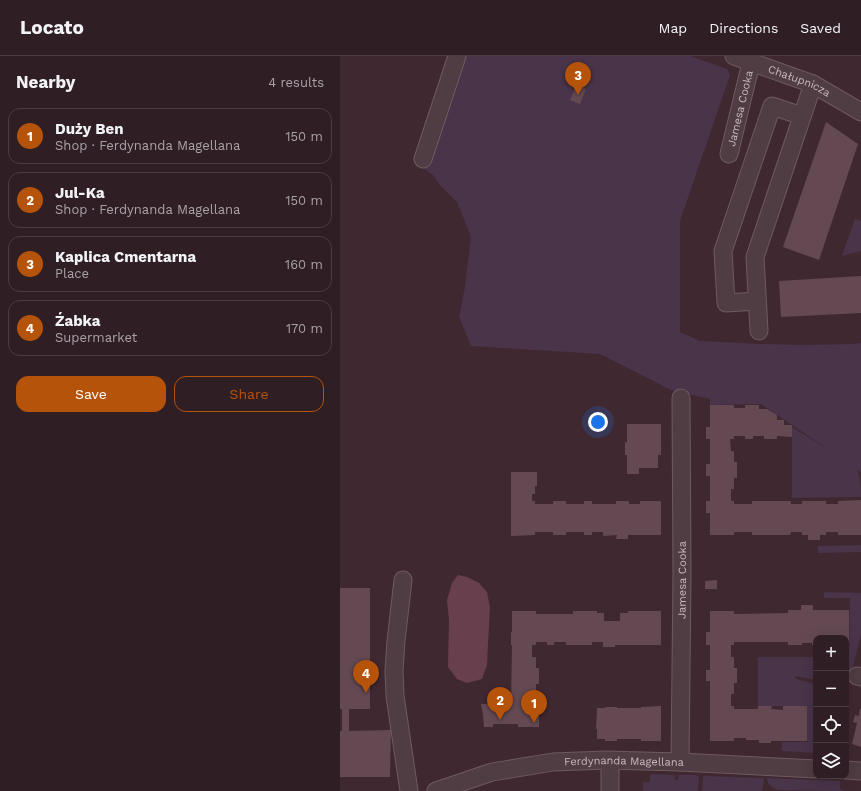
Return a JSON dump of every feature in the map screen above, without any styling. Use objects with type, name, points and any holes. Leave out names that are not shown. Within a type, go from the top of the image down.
[{"type":"street","points":[[423,159],[457,56]]},
{"type":"street","name":"Chałupnicza","points":[[734,56],[813,84],[861,112]]},
{"type":"street","name":"Jamesa Cooka","points":[[729,154],[751,63]]},
{"type":"street","points":[[759,330],[755,257],[813,84]]},
{"type":"street","points":[[757,301],[726,302],[723,251],[772,106],[802,116]]},
{"type":"street","name":"Jamesa Cooka","points":[[680,762],[682,573],[681,398]]},
{"type":"street","points":[[403,580],[394,671],[395,696],[409,791]]},
{"type":"street","points":[[610,761],[610,791]]},
{"type":"street","name":"Ferdynanda Magellana","points":[[436,791],[492,772],[553,762],[680,762],[813,769]]},
{"type":"street","points":[[849,770],[861,771]]},
{"type":"shaded area","points":[[464,56],[690,56],[727,69],[730,75],[680,221],[680,332],[700,341],[805,345],[861,343],[861,472],[857,470],[860,480],[861,497],[792,498],[792,427],[829,450],[761,404],[710,405],[710,399],[671,390],[600,354],[471,346],[459,317],[465,287],[471,237],[457,202],[439,184],[434,176],[421,166]]},
{"type":"shaded area","points":[[855,219],[861,221],[861,251],[842,256]]},
{"type":"shaded area","points":[[861,545],[861,552],[818,553],[818,546]]},
{"type":"shaded area","points":[[458,575],[467,577],[479,583],[487,592],[490,608],[487,665],[482,679],[467,683],[457,679],[448,667],[449,620],[447,600],[452,583]]},
{"type":"shaded area","points":[[824,592],[861,593],[861,634],[849,683],[850,598],[824,598]]},
{"type":"shaded area","points":[[758,657],[813,657],[813,679],[795,676],[796,679],[813,683],[813,753],[782,751],[782,742],[808,742],[807,706],[758,706]]},
{"type":"shaded area","points":[[650,775],[675,775],[675,780],[678,780],[679,775],[696,775],[699,777],[698,791],[643,791],[643,782],[650,782]]},
{"type":"shaded area","points":[[704,776],[764,779],[762,791],[702,791]]},
{"type":"shaded area","points":[[767,778],[840,781],[840,789],[843,791],[778,790],[769,784]]},
{"type":"building","points":[[579,82],[585,85],[584,88],[586,89],[580,104],[570,100]]},
{"type":"building","points":[[826,122],[858,144],[819,260],[783,247]]},
{"type":"building","points":[[861,276],[861,313],[781,317],[779,281]]},
{"type":"building","points":[[710,405],[734,405],[734,408],[745,408],[745,405],[759,405],[759,409],[767,409],[777,415],[777,420],[784,420],[784,425],[792,425],[792,437],[777,436],[777,439],[764,439],[764,436],[753,436],[753,439],[745,439],[745,436],[734,436],[734,439],[730,439],[731,451],[734,451],[734,462],[737,462],[737,478],[734,478],[734,489],[731,489],[731,501],[734,501],[734,504],[752,504],[752,501],[791,501],[791,504],[802,504],[802,501],[826,501],[826,504],[838,504],[838,501],[861,500],[861,535],[838,535],[838,532],[826,532],[826,535],[820,535],[820,540],[808,540],[808,535],[802,535],[802,532],[791,532],[790,535],[752,535],[752,532],[734,532],[734,535],[710,535],[710,513],[706,513],[706,501],[710,501],[710,476],[706,476],[706,464],[710,464],[710,439],[706,439],[706,427],[710,427]]},
{"type":"building","points":[[627,424],[661,424],[661,455],[658,455],[658,468],[639,468],[639,474],[627,474],[625,442],[627,442]]},
{"type":"building","points":[[511,472],[537,472],[537,486],[535,486],[535,494],[532,494],[532,501],[535,501],[535,504],[553,504],[553,501],[566,501],[566,504],[584,504],[584,501],[592,501],[592,504],[616,504],[616,501],[629,501],[629,504],[640,504],[640,501],[661,501],[661,535],[628,535],[628,539],[616,539],[617,535],[603,536],[603,532],[592,532],[592,535],[584,535],[584,532],[566,532],[566,535],[553,535],[553,532],[535,532],[535,535],[511,536]]},
{"type":"building","points":[[717,580],[717,589],[705,589],[705,581]]},
{"type":"building","points":[[340,588],[370,588],[370,709],[349,709],[349,731],[391,730],[390,777],[340,777],[340,731],[342,731],[342,709],[340,709]]},
{"type":"building","points":[[801,605],[813,605],[813,610],[849,610],[849,635],[813,635],[813,645],[812,643],[802,643],[802,645],[788,645],[788,642],[734,642],[734,645],[731,645],[731,657],[734,657],[734,668],[737,668],[737,683],[734,683],[734,694],[731,694],[731,706],[734,706],[734,709],[758,709],[758,706],[772,706],[771,709],[783,710],[783,706],[807,706],[807,741],[771,741],[771,743],[759,743],[759,740],[734,738],[734,741],[710,741],[710,681],[706,681],[706,670],[710,670],[710,645],[706,645],[706,632],[710,632],[710,611],[734,611],[734,614],[788,613],[788,610],[801,610]]},
{"type":"building","points":[[512,611],[536,611],[536,614],[573,614],[573,611],[597,611],[597,613],[604,613],[604,621],[620,621],[620,613],[628,613],[628,611],[661,611],[661,645],[615,645],[615,647],[603,647],[603,642],[592,642],[592,645],[566,645],[566,642],[554,642],[554,645],[547,645],[547,642],[536,642],[536,645],[532,645],[532,657],[536,657],[536,668],[539,668],[539,684],[536,684],[536,694],[539,694],[539,727],[518,727],[518,724],[493,724],[493,727],[484,727],[481,704],[511,704]]},
{"type":"building","points":[[661,706],[661,741],[617,739],[617,741],[605,741],[605,739],[597,739],[597,708],[641,708]]},
{"type":"building","points":[[860,709],[861,747],[852,744],[857,723],[853,722],[855,715],[859,716]]},
{"type":"place","name":"Kaplica Cmentarna","points":[[578,95]]},
{"type":"place","name":"Źabka","points":[[366,693]]},
{"type":"place","name":"Jul-Ka","points":[[500,720]]},
{"type":"place","name":"Duży Ben","points":[[534,723]]}]
